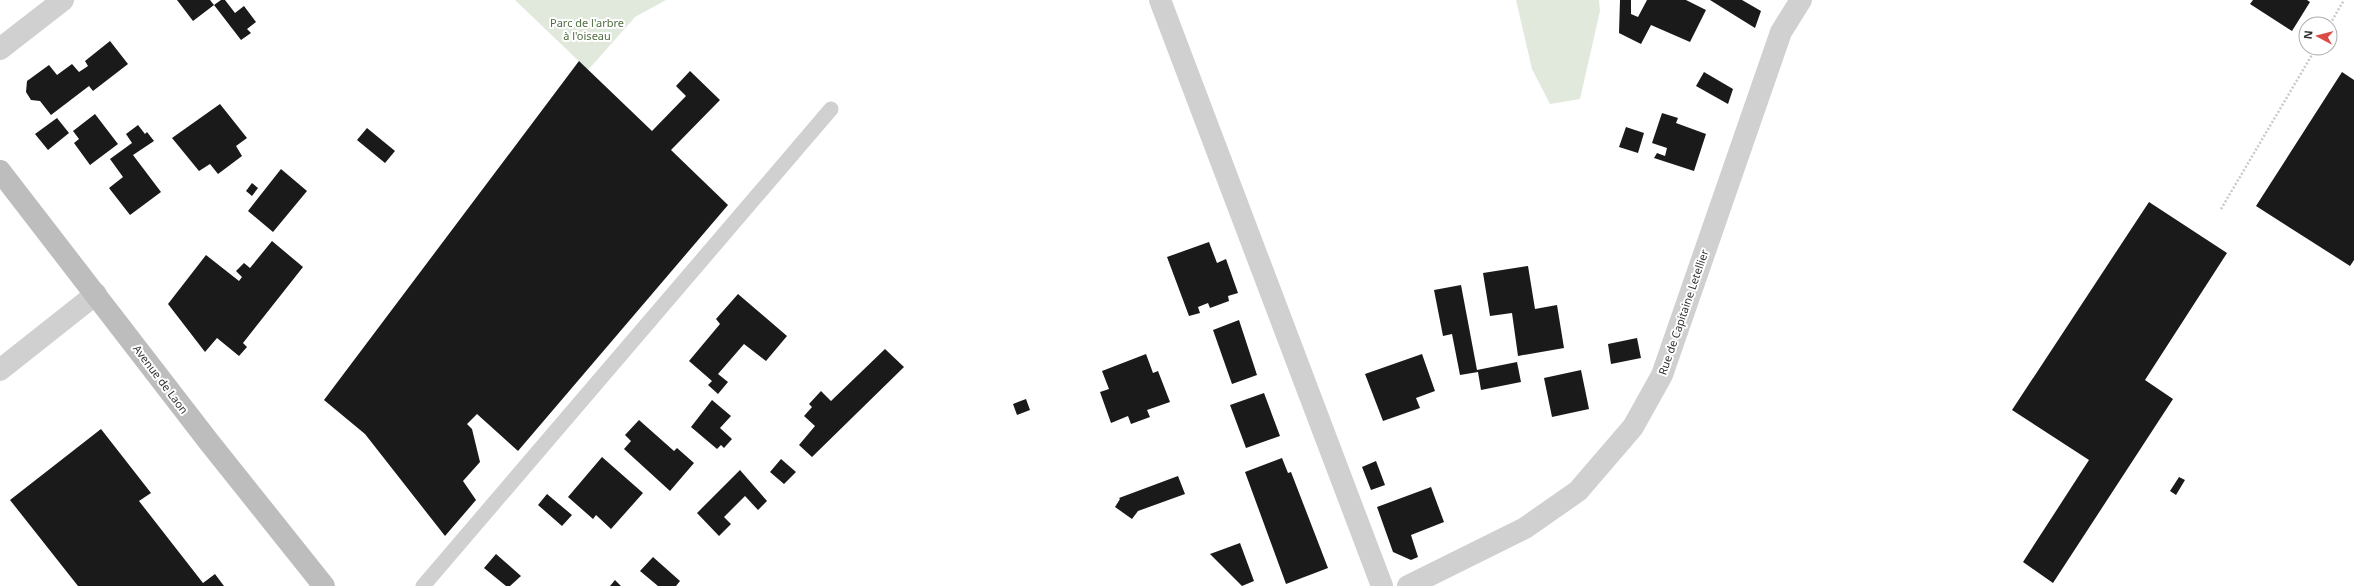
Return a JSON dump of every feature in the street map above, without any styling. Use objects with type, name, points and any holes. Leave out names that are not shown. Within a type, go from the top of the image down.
[{"type":"main road","name":"Avenue de Laon","points":[[0,171],[209,442],[324,586]]},
{"type":"street","points":[[0,49],[63,0]]},
{"type":"street","points":[[1160,0],[1382,586]]},
{"type":"street","name":"Rue de Capitaine Letellier","points":[[1408,586],[1525,528],[1578,491],[1633,427],[1662,375],[1781,32],[1801,0]]},
{"type":"street","points":[[0,370],[96,294]]},
{"type":"lane","points":[[423,586],[831,109]]},
{"type":"path","points":[[2335,16],[2344,0]]},
{"type":"path","points":[[2221,209],[2311,56]]},
{"type":"green space","name":"Parc de l'arbre à l'oiseau","points":[[515,0],[666,0],[635,17],[588,70]]},
{"type":"green space","points":[[1516,0],[1599,0],[1600,11],[1580,99],[1550,104],[1532,69]]},
{"type":"building","points":[[177,0],[210,0],[214,5],[193,21]]},
{"type":"building","points":[[221,0],[225,0],[235,13],[244,6],[256,22],[247,29],[251,33],[241,40],[214,5]]},
{"type":"building","points":[[1620,0],[1631,0],[1631,14],[1638,17],[1647,0],[1686,0],[1706,10],[1690,42],[1651,25],[1641,44],[1619,33]]},
{"type":"building","points":[[1710,0],[1742,0],[1761,11],[1755,28]]},
{"type":"building","points":[[2253,0],[2307,0],[2310,2],[2301,16],[2298,16],[2298,21],[2292,31],[2250,4]]},
{"type":"building","points":[[110,41],[128,64],[93,91],[89,86],[51,115],[40,101],[31,100],[26,92],[27,81],[49,65],[57,75],[72,64],[79,72],[88,66],[85,61]]},
{"type":"building","points":[[579,61],[652,131],[686,96],[676,86],[690,71],[720,100],[671,150],[728,205],[518,451],[477,414],[467,424],[472,429],[480,462],[463,481],[476,500],[445,536],[365,434],[324,400]]},
{"type":"building","points":[[1704,72],[1733,89],[1728,104],[1696,86]]},
{"type":"building","points":[[2342,72],[2354,80],[2354,260],[2350,266],[2256,206]]},
{"type":"building","points":[[220,104],[247,138],[236,146],[242,156],[218,174],[210,164],[199,171],[172,138]]},
{"type":"building","points":[[1662,113],[1678,118],[1676,123],[1706,134],[1694,171],[1654,158],[1657,153],[1665,156],[1667,148],[1652,143]]},
{"type":"building","points":[[95,114],[118,144],[90,165],[74,143],[79,139],[73,131]]},
{"type":"building","points":[[57,118],[69,133],[48,150],[35,134]]},
{"type":"building","points":[[138,125],[145,134],[147,132],[154,141],[133,155],[161,192],[130,215],[109,188],[123,177],[110,159],[132,143],[126,134]]},
{"type":"building","points":[[1626,127],[1644,133],[1638,153],[1619,147]]},
{"type":"building","points":[[367,128],[395,151],[385,163],[357,140]]},
{"type":"building","points":[[281,169],[307,191],[273,232],[248,211]]},
{"type":"building","points":[[252,183],[258,188],[252,196],[246,191]]},
{"type":"building","points":[[2149,202],[2227,253],[2145,380],[2173,399],[2053,583],[2023,562],[2089,460],[2012,410]]},
{"type":"building","points":[[272,241],[303,267],[243,343],[247,347],[239,356],[217,338],[205,352],[168,304],[206,255],[239,281],[242,277],[236,271],[244,263],[250,268]]},
{"type":"building","points":[[1209,242],[1217,263],[1226,259],[1238,293],[1228,296],[1229,301],[1210,308],[1208,303],[1198,307],[1200,313],[1189,316],[1167,257]]},
{"type":"building","points":[[1528,266],[1535,309],[1557,305],[1564,348],[1518,356],[1512,313],[1490,316],[1483,273]]},
{"type":"building","points":[[1461,285],[1477,370],[1517,362],[1521,382],[1481,390],[1478,372],[1460,375],[1452,334],[1443,336],[1434,290]]},
{"type":"building","points":[[738,294],[787,336],[766,361],[744,344],[718,374],[728,382],[718,394],[708,385],[712,381],[689,361],[720,324],[716,319]]},
{"type":"building","points":[[1239,320],[1257,375],[1232,384],[1213,330]]},
{"type":"building","points":[[1637,338],[1641,358],[1611,364],[1608,344]]},
{"type":"building","points":[[885,349],[904,367],[812,457],[799,445],[815,426],[804,416],[812,407],[809,404],[821,391],[831,401]]},
{"type":"building","points":[[1146,354],[1153,373],[1158,371],[1170,402],[1147,410],[1150,417],[1131,424],[1128,416],[1111,423],[1100,392],[1109,389],[1102,371]]},
{"type":"building","points":[[1422,354],[1435,391],[1416,398],[1420,408],[1383,421],[1365,374]]},
{"type":"building","points":[[1581,370],[1589,409],[1552,417],[1544,378]]},
{"type":"building","points":[[1264,393],[1280,436],[1246,448],[1230,405]]},
{"type":"building","points":[[1026,399],[1030,410],[1017,415],[1013,404]]},
{"type":"building","points":[[712,400],[731,416],[720,428],[732,439],[724,448],[721,445],[717,449],[691,427]]},
{"type":"building","points":[[639,420],[674,451],[677,448],[694,463],[670,491],[624,449],[631,441],[625,435]]},
{"type":"building","points":[[101,429],[151,493],[139,501],[203,583],[215,574],[224,586],[78,586],[10,500]]},
{"type":"building","points":[[602,457],[643,493],[611,529],[596,515],[593,519],[568,497]]},
{"type":"building","points":[[1282,458],[1288,473],[1291,472],[1328,568],[1286,584],[1245,472]]},
{"type":"building","points":[[781,459],[796,472],[784,484],[770,472]]},
{"type":"building","points":[[1376,461],[1385,485],[1371,490],[1362,467]]},
{"type":"building","points":[[740,470],[767,501],[758,510],[745,496],[724,517],[731,524],[719,536],[697,513]]},
{"type":"building","points":[[1178,476],[1185,494],[1138,511],[1132,519],[1115,507],[1120,499],[1119,498]]},
{"type":"building","points":[[2179,477],[2185,480],[2176,495],[2170,491]]},
{"type":"building","points":[[1431,487],[1444,522],[1411,535],[1418,557],[1411,560],[1393,552],[1377,507]]},
{"type":"building","points":[[547,494],[572,515],[562,526],[538,505]]},
{"type":"building","points":[[1240,543],[1254,581],[1242,586],[1210,554]]},
{"type":"building","points":[[496,554],[521,576],[510,586],[506,586],[484,568]]},
{"type":"building","points":[[653,557],[680,581],[676,586],[658,586],[640,571]]},
{"type":"building","points":[[615,580],[621,586],[610,586]]}]
